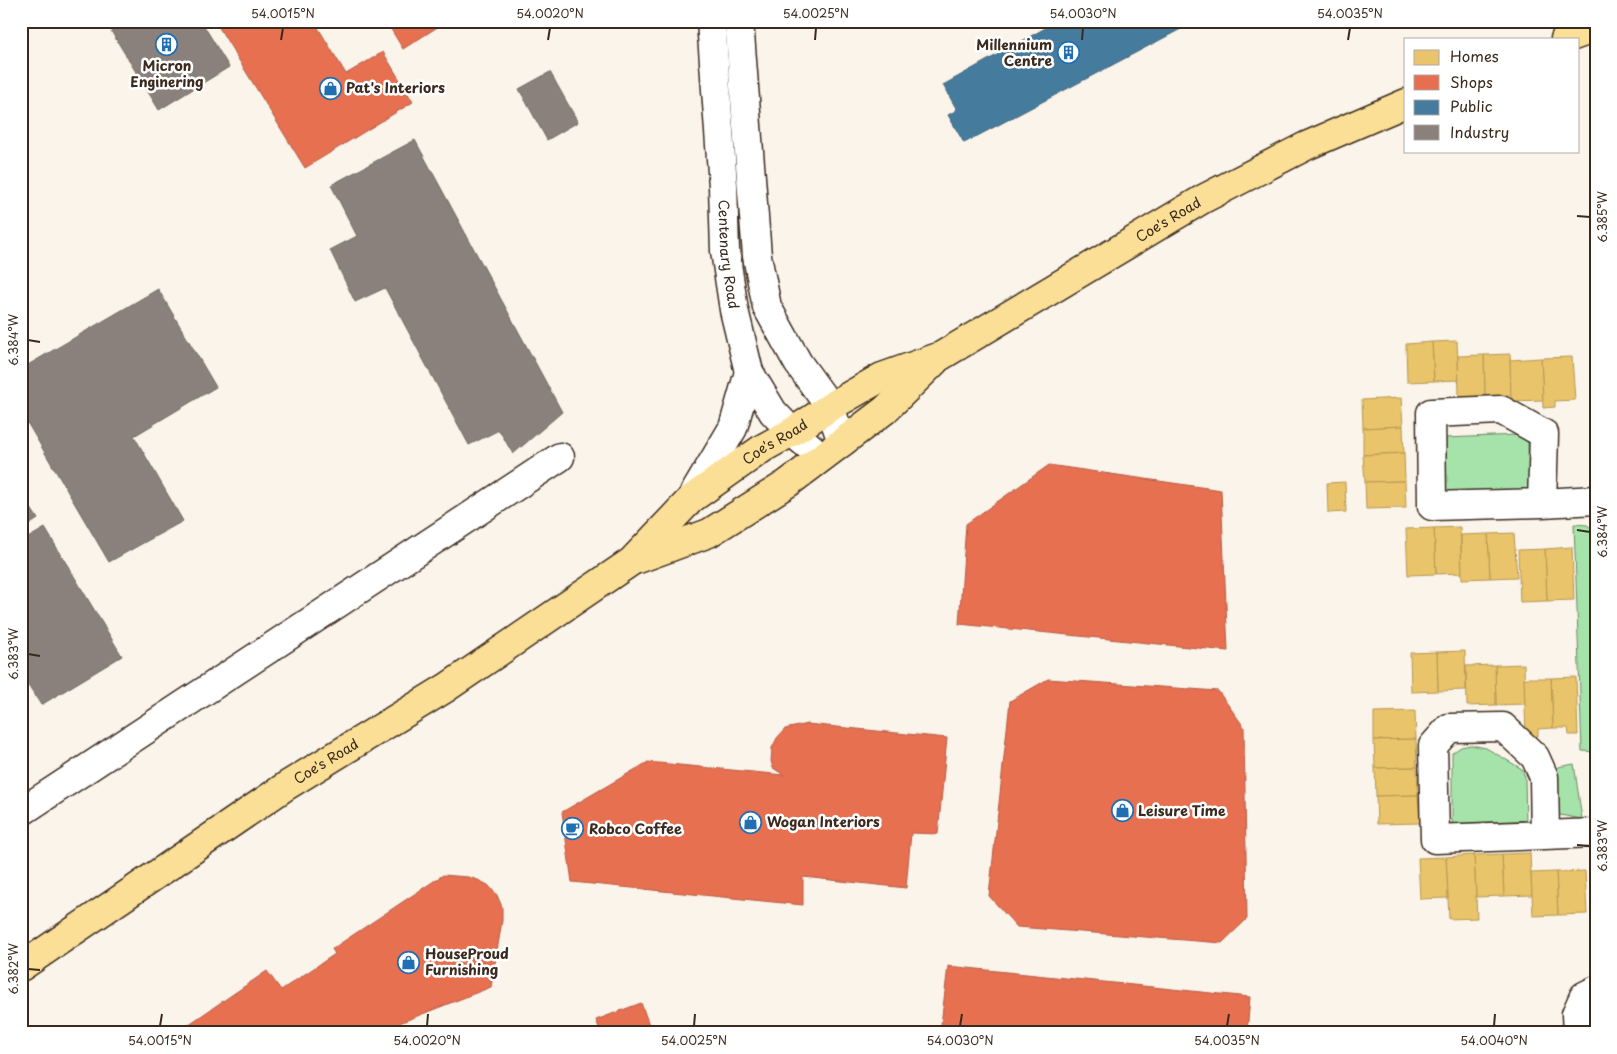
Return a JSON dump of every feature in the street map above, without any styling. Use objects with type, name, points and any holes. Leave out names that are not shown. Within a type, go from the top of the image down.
[{"type":"main road","points":[[1568,38],[1596,28]]},
{"type":"main road","name":"Coe's Road","points":[[21,967],[286,786],[446,688],[632,561],[691,499],[763,448],[882,377],[941,356],[1203,199],[1306,146],[1404,104]]},
{"type":"main road","name":"Coe's Road","points":[[632,561],[709,533],[788,483],[885,410],[941,356]]},
{"type":"street","name":"Centenary Road","points":[[711,21],[723,186],[725,252],[734,310],[749,372],[773,412],[792,432],[832,450],[830,407],[798,363],[767,307],[757,256],[739,21]]},
{"type":"street","points":[[691,499],[733,428],[749,372]]},
{"type":"street","points":[[1542,503],[1544,434],[1501,410],[1430,413],[1432,506],[1542,503],[1596,500]]},
{"type":"street","points":[[21,812],[560,457]]},
{"type":"street","points":[[1545,835],[1544,777],[1536,757],[1504,727],[1449,728],[1433,746],[1435,839],[1545,835],[1596,833]]},
{"type":"street","points":[[1577,1033],[1576,1014],[1584,996],[1596,990]]},
{"type":"green space","points":[[1518,435],[1528,443],[1529,487],[1526,493],[1444,496],[1440,445],[1445,438]]},
{"type":"green space","points":[[1574,524],[1587,525],[1596,531],[1596,752],[1582,751]]},
{"type":"green space","points":[[1471,745],[1486,748],[1522,769],[1525,777],[1526,825],[1454,827],[1452,822],[1452,753],[1461,747]]},
{"type":"green space","points":[[1574,764],[1582,819],[1560,815],[1555,806],[1553,773],[1558,767]]},
{"type":"building: Homes","points":[[1457,341],[1459,380],[1434,381],[1432,342]]},
{"type":"building: Homes","points":[[1432,342],[1434,381],[1407,382],[1406,344]]},
{"type":"building: Homes","points":[[1510,354],[1512,395],[1485,396],[1484,355]]},
{"type":"building: Homes","points":[[1484,355],[1485,396],[1459,397],[1458,356]]},
{"type":"building: Homes","points":[[1572,357],[1575,400],[1555,401],[1555,407],[1543,408],[1541,358]]},
{"type":"building: Homes","points":[[1541,358],[1543,400],[1511,401],[1510,360]]},
{"type":"building: Homes","points":[[1401,398],[1403,426],[1363,428],[1362,400]]},
{"type":"building: Homes","points":[[1403,426],[1404,453],[1363,455],[1363,428]]},
{"type":"building: Homes","points":[[1404,453],[1405,481],[1365,482],[1363,455]]},
{"type":"building: Homes","points":[[1405,481],[1406,508],[1366,509],[1365,482]]},
{"type":"building: Homes","points":[[1345,482],[1346,512],[1328,513],[1327,483]]},
{"type":"building: Homes","points":[[1460,527],[1462,573],[1436,574],[1434,528]]},
{"type":"building: Homes","points":[[1434,528],[1436,574],[1408,575],[1406,529]]},
{"type":"building: Homes","points":[[1514,533],[1517,577],[1490,578],[1488,534]]},
{"type":"building: Homes","points":[[1488,534],[1490,578],[1462,579],[1461,535]]},
{"type":"building: Homes","points":[[1572,547],[1574,600],[1547,601],[1545,549]]},
{"type":"building: Homes","points":[[1545,549],[1547,601],[1520,602],[1518,550]]},
{"type":"building: Homes","points":[[1465,651],[1466,690],[1438,691],[1437,652]]},
{"type":"building: Homes","points":[[1437,652],[1438,691],[1411,692],[1410,653]]},
{"type":"building: Homes","points":[[1524,664],[1525,704],[1496,705],[1495,665]]},
{"type":"building: Homes","points":[[1495,665],[1496,705],[1467,706],[1466,666]]},
{"type":"building: Homes","points":[[1576,677],[1578,735],[1569,735],[1568,728],[1553,728],[1551,678]]},
{"type":"building: Homes","points":[[1524,678],[1551,678],[1553,728],[1538,729],[1538,736],[1526,736]]},
{"type":"building: Homes","points":[[1415,711],[1416,739],[1374,740],[1374,712]]},
{"type":"building: Homes","points":[[1416,739],[1417,767],[1375,768],[1374,740]]},
{"type":"building: Homes","points":[[1417,767],[1418,795],[1376,796],[1375,768]]},
{"type":"building: Homes","points":[[1418,795],[1420,823],[1377,824],[1376,796]]},
{"type":"building: Homes","points":[[1530,853],[1532,895],[1504,896],[1502,854]]},
{"type":"building: Homes","points":[[1502,854],[1504,896],[1476,897],[1474,855]]},
{"type":"building: Homes","points":[[1474,855],[1477,918],[1449,919],[1446,857]]},
{"type":"building: Homes","points":[[1446,857],[1448,898],[1420,899],[1418,858]]},
{"type":"building: Homes","points":[[1585,871],[1587,914],[1558,915],[1556,872]]},
{"type":"building: Homes","points":[[1556,872],[1558,915],[1533,916],[1531,873]]},
{"type":"building: Shops","name":"Pat's Interiors","points":[[215,21],[314,21],[346,74],[383,52],[413,102],[305,168]]},
{"type":"building: Shops","points":[[386,21],[447,21],[403,49]]},
{"type":"building: Shops","points":[[1049,465],[1221,490],[1228,651],[959,624],[966,524]]},
{"type":"building: Shops","name":"Leisure Time","points":[[1048,679],[1218,691],[1244,727],[1247,919],[1222,943],[1017,927],[989,896],[1010,701]]},
{"type":"building: Shops","name":"Wogan Interiors","points":[[807,724],[947,738],[938,834],[911,833],[906,888],[803,877],[803,905],[572,882],[562,812],[648,762],[784,775],[773,768],[771,761],[772,748],[777,738],[785,729]]},
{"type":"building: Shops","name":"HouseProud Furnishing","points":[[443,875],[468,877],[478,880],[488,885],[497,895],[502,907],[502,921],[491,987],[397,1024],[400,1033],[176,1033],[267,971],[281,990],[335,954],[332,949]]},
{"type":"building: Shops","points":[[948,966],[1250,997],[1247,1033],[940,1033]]},
{"type":"building: Shops","points":[[641,1003],[652,1033],[601,1033],[596,1020]]},
{"type":"building: Shops","points":[[664,1028],[703,1033],[663,1033]]},
{"type":"building: Public","name":"Millennium Centre","points":[[1058,21],[1196,21],[964,143],[948,115],[957,110],[943,85]]},
{"type":"building: Industry","name":"Micron Enginering","points":[[105,21],[201,21],[229,67],[159,110]]},
{"type":"building: Industry","points":[[550,72],[578,122],[547,140],[519,89]]},
{"type":"building: Industry","points":[[415,140],[562,412],[513,454],[499,430],[469,445],[385,288],[355,302],[330,250],[357,236],[331,185]]},
{"type":"building: Industry","points":[[158,289],[216,387],[134,436],[183,521],[109,562],[21,412],[21,369]]},
{"type":"building: Industry","points":[[21,493],[38,519],[21,530]]},
{"type":"building: Industry","points":[[45,528],[122,656],[41,705],[21,673],[21,542]]},
{"type":"place","name":"Micron Enginering","points":[[167,44]]},
{"type":"place","name":"Millennium Centre","points":[[1068,53]]},
{"type":"place","name":"Pat's Interiors","points":[[330,88]]},
{"type":"place","name":"Leisure Time","points":[[1122,811]]},
{"type":"place","name":"Wogan Interiors","points":[[751,822]]},
{"type":"place","name":"Robco Coffee","points":[[573,829]]},
{"type":"place","name":"HouseProud Furnishing","points":[[409,962]]}]
